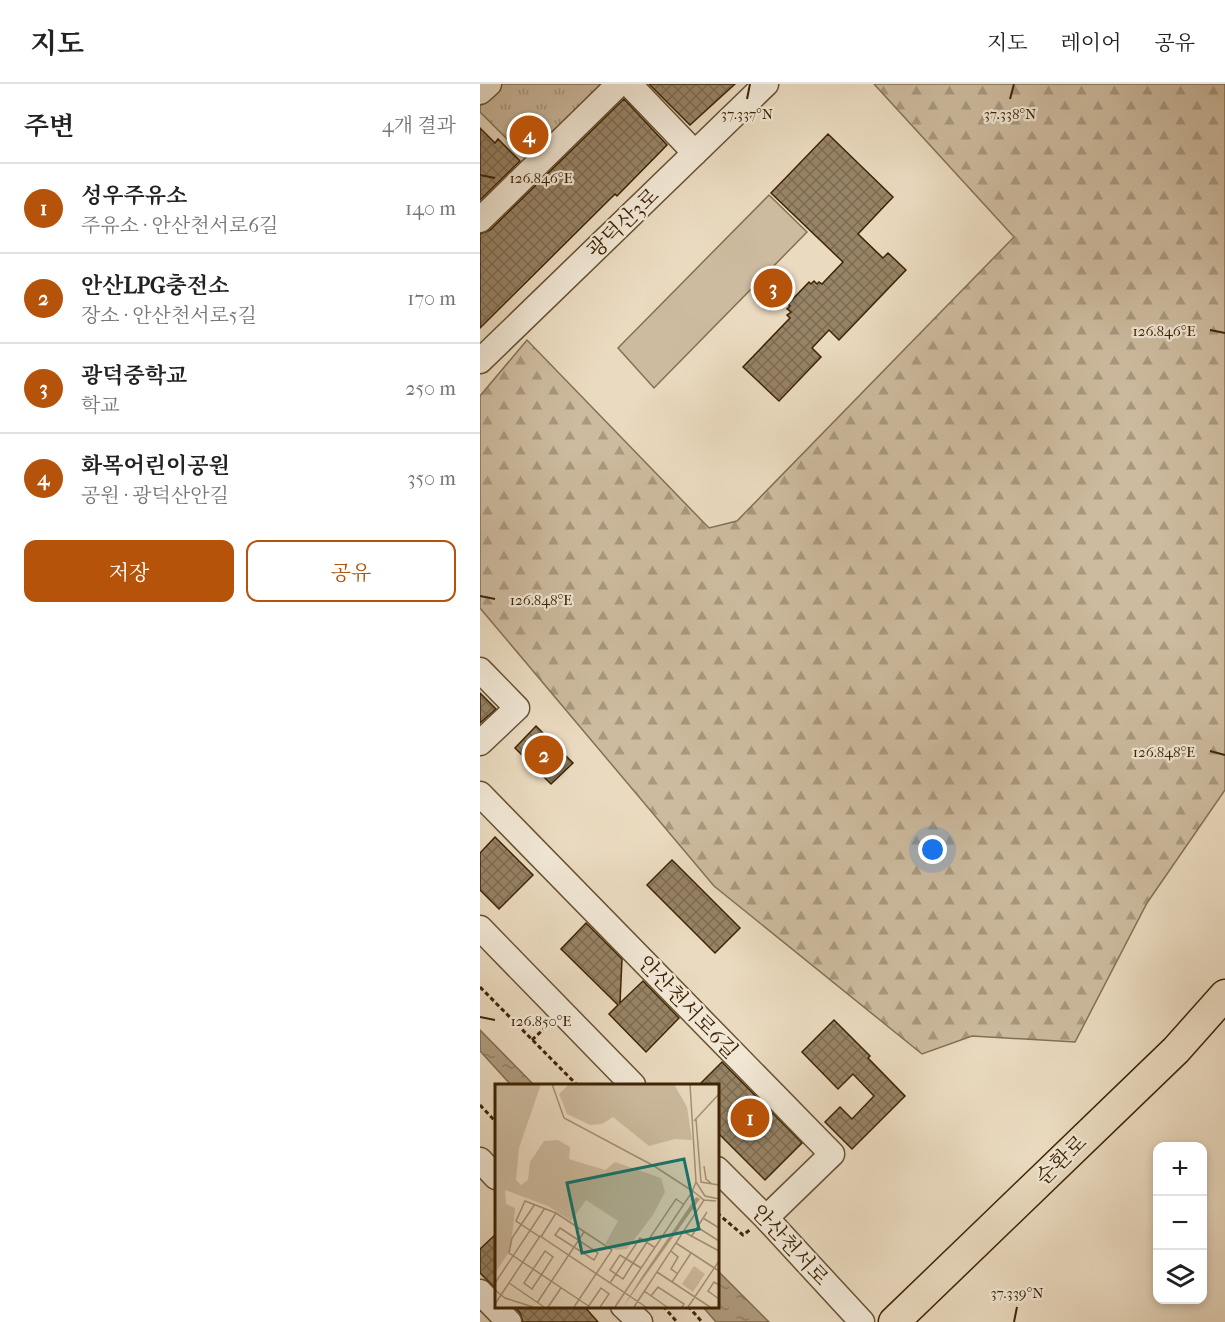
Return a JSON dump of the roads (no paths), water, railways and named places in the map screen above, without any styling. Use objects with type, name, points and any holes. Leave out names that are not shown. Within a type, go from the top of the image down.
[{"type":"main road","name":"순환로","points":[[894,1322],[1176,1050],[1225,995]]},
{"type":"street","points":[[480,92],[489,84]]},
{"type":"street","points":[[480,220],[619,84]]},
{"type":"street","points":[[629,84],[695,153]]},
{"type":"street","name":"광덕산3로","points":[[480,361],[766,84]]},
{"type":"street","points":[[480,670],[517,708],[480,743]]},
{"type":"street","name":"안산천서로6길","points":[[480,794],[832,1154],[766,1218]]},
{"type":"street","points":[[480,928],[632,1084]]},
{"type":"street","name":"안산천서로","points":[[718,1170],[766,1218],[862,1322]]},
{"type":"street","points":[[480,1292],[499,1318]]},
{"type":"street","points":[[625,1307],[640,1322]]},
{"type":"water","points":[[480,1030],[533,1084],[510,1084],[480,1051]]},
{"type":"water","points":[[718,1271],[769,1322],[716,1322],[703,1307],[718,1307]]},
{"type":"place","name":"화목어린이공원","points":[[529,135]]},
{"type":"place","name":"광덕중학교","points":[[773,288]]},
{"type":"place","name":"안산LPG충전소","points":[[544,755]]},
{"type":"place","name":"성우주유소","points":[[750,1118]]}]
